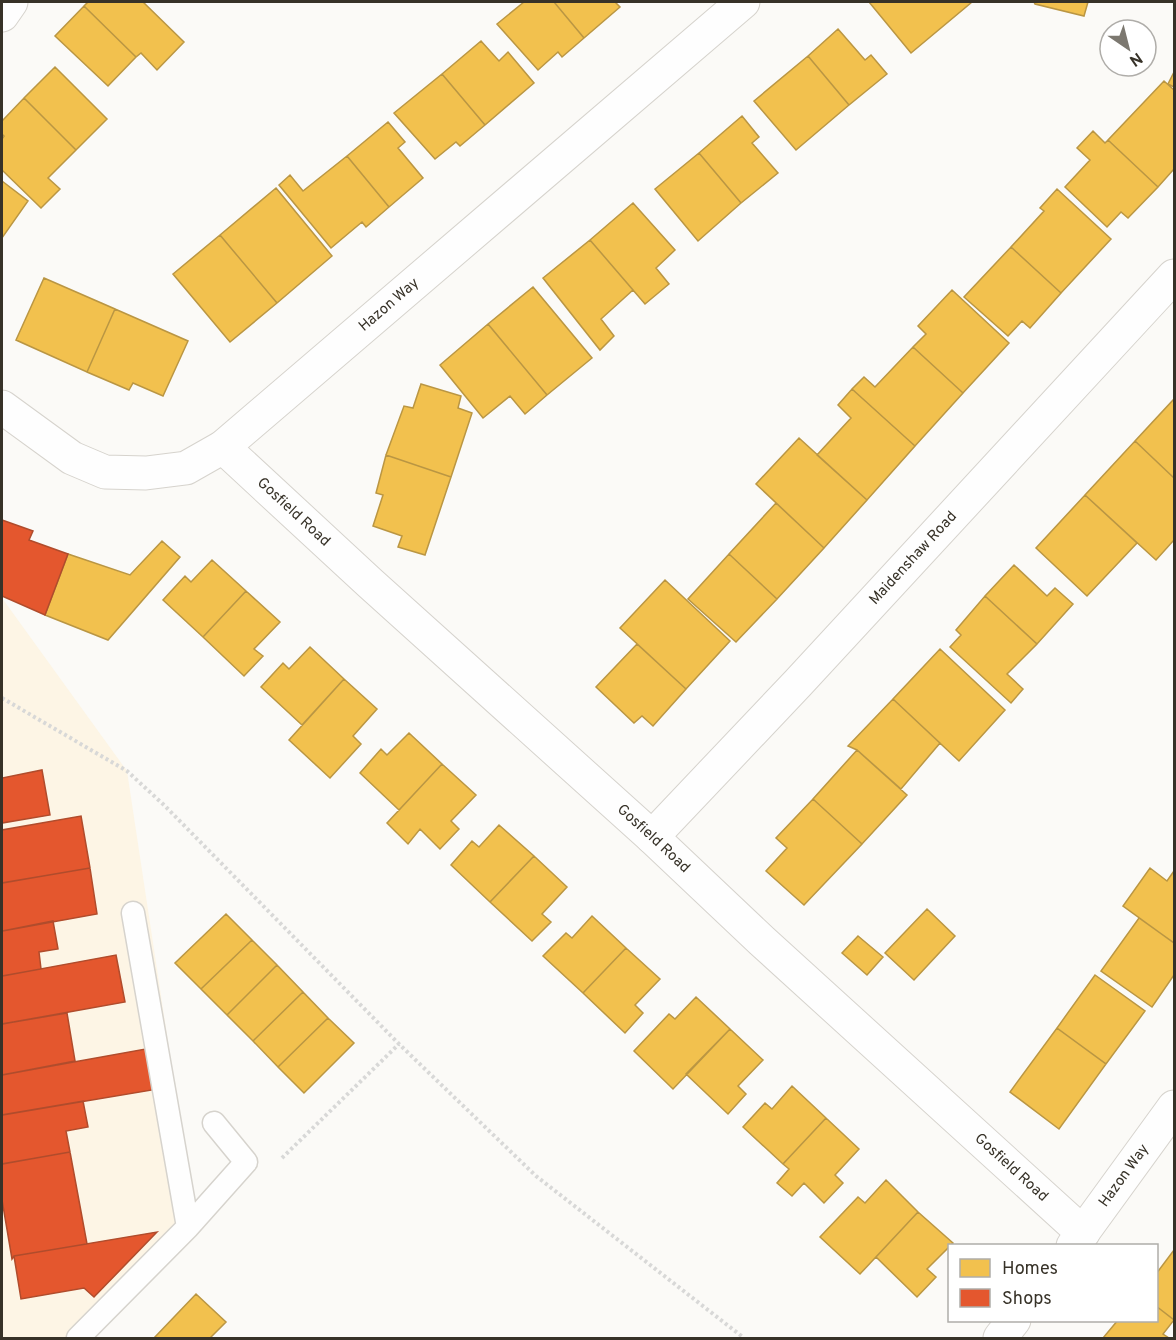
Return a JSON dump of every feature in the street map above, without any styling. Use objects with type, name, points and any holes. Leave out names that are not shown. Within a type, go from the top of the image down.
[{"type":"street","points":[[2,15],[11,2]]},
{"type":"street","name":"Hazon Way","points":[[2,407],[72,458],[105,472],[146,473],[186,468],[223,447],[744,2]]},
{"type":"street","name":"Maidenshaw Road","points":[[652,837],[782,700],[1174,276]]},
{"type":"street","name":"Gosfield Road","points":[[223,447],[378,591],[652,837],[1078,1239]]},
{"type":"street","name":"Hazon Way","points":[[1078,1239],[1174,1107]]},
{"type":"street","points":[[1000,1338],[1012,1322]]},
{"type":"lane","points":[[133,913],[188,1227]]},
{"type":"lane","points":[[78,1338],[188,1227],[246,1162],[214,1123]]},
{"type":"path","points":[[2,698],[127,771],[164,805],[399,1044],[536,1176],[744,1338]]},
{"type":"shaded area","points":[[2,598],[127,771],[193,1207],[69,1338],[2,1338]]},
{"type":"building: Homes","points":[[88,2],[143,2],[184,42],[157,70],[141,53],[136,57],[84,6]]},
{"type":"building: Homes","points":[[524,2],[554,2],[584,38],[562,57],[558,52],[538,70],[497,24]]},
{"type":"building: Homes","points":[[554,2],[615,2],[620,7],[584,38]]},
{"type":"building: Homes","points":[[869,2],[972,2],[911,53]]},
{"type":"building: Homes","points":[[1034,2],[1088,2],[1084,16]]},
{"type":"building: Homes","points":[[84,6],[136,57],[108,86],[55,36]]},
{"type":"building: Homes","points":[[838,29],[865,60],[871,55],[887,74],[849,105],[808,56]]},
{"type":"building: Homes","points":[[481,41],[499,61],[508,52],[534,83],[485,125],[442,74]]},
{"type":"building: Homes","points":[[808,56],[849,105],[796,150],[754,101]]},
{"type":"building: Homes","points":[[55,67],[107,119],[76,150],[24,98]]},
{"type":"building: Homes","points":[[1174,72],[1174,87],[1168,84]]},
{"type":"building: Homes","points":[[442,74],[485,125],[460,146],[456,142],[435,159],[394,113]]},
{"type":"building: Homes","points":[[1164,81],[1174,90],[1174,169],[1158,187],[1108,140]]},
{"type":"building: Homes","points":[[24,98],[76,150],[48,178],[60,189],[41,208],[2,170],[2,139],[4,136],[2,121]]},
{"type":"building: Homes","points":[[742,116],[759,137],[752,143],[778,173],[741,203],[699,153]]},
{"type":"building: Homes","points":[[388,122],[405,142],[398,148],[423,178],[389,207],[347,156]]},
{"type":"building: Homes","points":[[1093,131],[1105,143],[1108,140],[1158,187],[1128,218],[1121,212],[1107,227],[1065,187],[1090,160],[1077,148]]},
{"type":"building: Homes","points":[[699,153],[741,203],[698,241],[655,189]]},
{"type":"building: Homes","points":[[347,156],[389,207],[366,227],[362,222],[331,248],[279,185],[290,175],[303,191]]},
{"type":"building: Homes","points":[[2,181],[28,201],[2,238]]},
{"type":"building: Homes","points":[[276,188],[332,256],[277,303],[220,235]]},
{"type":"building: Homes","points":[[1057,189],[1111,239],[1061,293],[1011,247],[1044,211],[1040,208]]},
{"type":"building: Homes","points":[[633,203],[675,250],[656,268],[669,284],[645,304],[590,240]]},
{"type":"building: Homes","points":[[220,235],[277,303],[230,342],[173,274]]},
{"type":"building: Homes","points":[[590,240],[633,290],[601,319],[614,336],[600,350],[543,278]]},
{"type":"building: Homes","points":[[1011,247],[1061,293],[1030,328],[1022,321],[1008,336],[964,297]]},
{"type":"building: Homes","points":[[44,278],[115,309],[87,372],[16,340]]},
{"type":"building: Homes","points":[[533,287],[592,358],[547,395],[488,324]]},
{"type":"building: Homes","points":[[952,290],[1009,343],[963,393],[913,347],[926,334],[918,326]]},
{"type":"building: Homes","points":[[115,309],[188,341],[163,396],[133,383],[129,390],[87,372]]},
{"type":"building: Homes","points":[[488,324],[547,395],[525,414],[510,396],[483,418],[440,365]]},
{"type":"building: Homes","points":[[913,347],[963,393],[915,446],[852,389],[864,377],[875,387]]},
{"type":"building: Homes","points":[[421,384],[461,396],[458,408],[472,413],[451,477],[386,455],[404,406],[413,408]]},
{"type":"building: Homes","points":[[852,389],[915,446],[867,500],[817,455],[851,418],[838,405]]},
{"type":"building: Homes","points":[[1174,399],[1174,478],[1135,441]]},
{"type":"building: Homes","points":[[799,438],[867,500],[824,548],[756,484]]},
{"type":"building: Homes","points":[[1135,441],[1174,478],[1174,540],[1156,560],[1085,495]]},
{"type":"building: Homes","points":[[386,455],[451,477],[425,555],[398,547],[402,536],[373,526],[383,495],[376,493]]},
{"type":"building: Homes","points":[[1085,495],[1137,543],[1087,596],[1036,548]]},
{"type":"building: Homes","points":[[776,503],[824,548],[777,599],[729,554]]},
{"type":"building: Homes","points":[[162,541],[180,557],[108,640],[45,615],[68,554],[130,575]]},
{"type":"building: Homes","points":[[729,554],[777,599],[736,642],[688,599]]},
{"type":"building: Homes","points":[[212,560],[246,591],[203,637],[163,600],[185,576],[191,582]]},
{"type":"building: Homes","points":[[1014,565],[1047,596],[1055,588],[1073,604],[1037,644],[985,596]]},
{"type":"building: Homes","points":[[665,580],[730,641],[686,689],[620,628]]},
{"type":"building: Homes","points":[[246,591],[280,622],[254,649],[263,656],[244,676],[203,637]]},
{"type":"building: Homes","points":[[985,596],[1037,644],[1007,674],[1023,689],[1011,703],[950,647],[961,635],[956,630]]},
{"type":"building: Homes","points":[[637,644],[686,689],[653,726],[642,716],[634,723],[596,687]]},
{"type":"building: Homes","points":[[310,647],[344,679],[302,725],[261,687],[283,663],[289,669]]},
{"type":"building: Homes","points":[[940,649],[1005,710],[959,761],[893,699]]},
{"type":"building: Homes","points":[[344,679],[377,709],[353,736],[361,744],[330,778],[289,740]]},
{"type":"building: Homes","points":[[893,699],[940,743],[901,789],[857,750],[848,746]]},
{"type":"building: Homes","points":[[409,733],[442,764],[399,810],[360,773],[381,749],[387,755]]},
{"type":"building: Homes","points":[[857,750],[907,795],[862,844],[813,799]]},
{"type":"building: Homes","points":[[442,764],[476,795],[451,821],[459,829],[440,849],[420,829],[408,844],[387,823]]},
{"type":"building: Homes","points":[[813,799],[862,844],[804,905],[766,871],[787,848],[776,838]]},
{"type":"building: Homes","points":[[499,825],[534,856],[490,902],[451,865],[472,841],[479,847]]},
{"type":"building: Homes","points":[[534,856],[567,887],[542,914],[551,922],[532,941],[490,902]]},
{"type":"building: Homes","points":[[1150,868],[1167,881],[1174,871],[1174,943],[1123,906]]},
{"type":"building: Homes","points":[[927,909],[955,936],[914,980],[885,953]]},
{"type":"building: Homes","points":[[226,914],[252,940],[201,989],[175,963]]},
{"type":"building: Homes","points":[[592,916],[626,948],[583,993],[543,956],[566,933],[572,938]]},
{"type":"building: Homes","points":[[1139,918],[1174,943],[1174,975],[1152,1007],[1101,971]]},
{"type":"building: Homes","points":[[858,936],[883,957],[867,975],[842,953]]},
{"type":"building: Homes","points":[[252,940],[277,965],[227,1015],[201,989]]},
{"type":"building: Homes","points":[[626,948],[660,979],[635,1005],[643,1013],[625,1033],[583,993]]},
{"type":"building: Homes","points":[[277,965],[303,992],[253,1041],[227,1015]]},
{"type":"building: Homes","points":[[1095,975],[1145,1011],[1106,1064],[1057,1028]]},
{"type":"building: Homes","points":[[303,992],[328,1018],[278,1067],[253,1041]]},
{"type":"building: Homes","points":[[696,997],[730,1029],[673,1089],[634,1051],[669,1014],[675,1019]]},
{"type":"building: Homes","points":[[328,1018],[354,1043],[304,1093],[278,1067]]},
{"type":"building: Homes","points":[[1057,1028],[1106,1064],[1059,1129],[1010,1092]]},
{"type":"building: Homes","points":[[730,1029],[763,1060],[738,1086],[746,1094],[728,1114],[686,1074]]},
{"type":"building: Homes","points":[[792,1086],[826,1118],[783,1164],[743,1127],[765,1103],[772,1109]]},
{"type":"building: Homes","points":[[826,1118],[859,1149],[835,1175],[843,1183],[824,1203],[804,1183],[792,1196],[777,1183],[789,1169],[783,1164]]},
{"type":"building: Homes","points":[[886,1180],[918,1212],[860,1274],[820,1237],[858,1197],[865,1203]]},
{"type":"building: Homes","points":[[918,1212],[953,1243],[948,1244],[948,1248],[927,1269],[936,1277],[917,1297],[876,1257]]},
{"type":"building: Homes","points":[[1174,1250],[1174,1320],[1158,1308],[1158,1271]]},
{"type":"building: Homes","points":[[196,1294],[226,1322],[210,1338],[154,1338]]},
{"type":"building: Homes","points":[[1158,1308],[1174,1320],[1163,1334],[1169,1338],[1103,1338],[1116,1322],[1158,1322]]},
{"type":"building: Shops","points":[[2,520],[33,531],[29,540],[68,554],[45,615],[2,596]]},
{"type":"building: Shops","points":[[42,770],[50,815],[2,823],[2,778]]},
{"type":"building: Shops","points":[[81,816],[90,868],[2,883],[2,830]]},
{"type":"building: Shops","points":[[90,868],[97,914],[2,931],[2,883]]},
{"type":"building: Shops","points":[[53,921],[58,949],[39,952],[41,969],[2,976],[2,931]]},
{"type":"building: Shops","points":[[116,955],[125,1002],[2,1024],[2,976]]},
{"type":"building: Shops","points":[[67,1013],[75,1061],[2,1075],[2,1024]]},
{"type":"building: Shops","points":[[151,1048],[158,1089],[2,1115],[2,1075]]},
{"type":"building: Shops","points":[[83,1101],[88,1127],[66,1131],[70,1152],[2,1164],[2,1115]]},
{"type":"building: Shops","points":[[70,1152],[87,1244],[14,1256],[12,1259],[2,1200],[2,1164]]},
{"type":"building: Shops","points":[[157,1232],[94,1297],[84,1288],[21,1299],[14,1256]]}]
